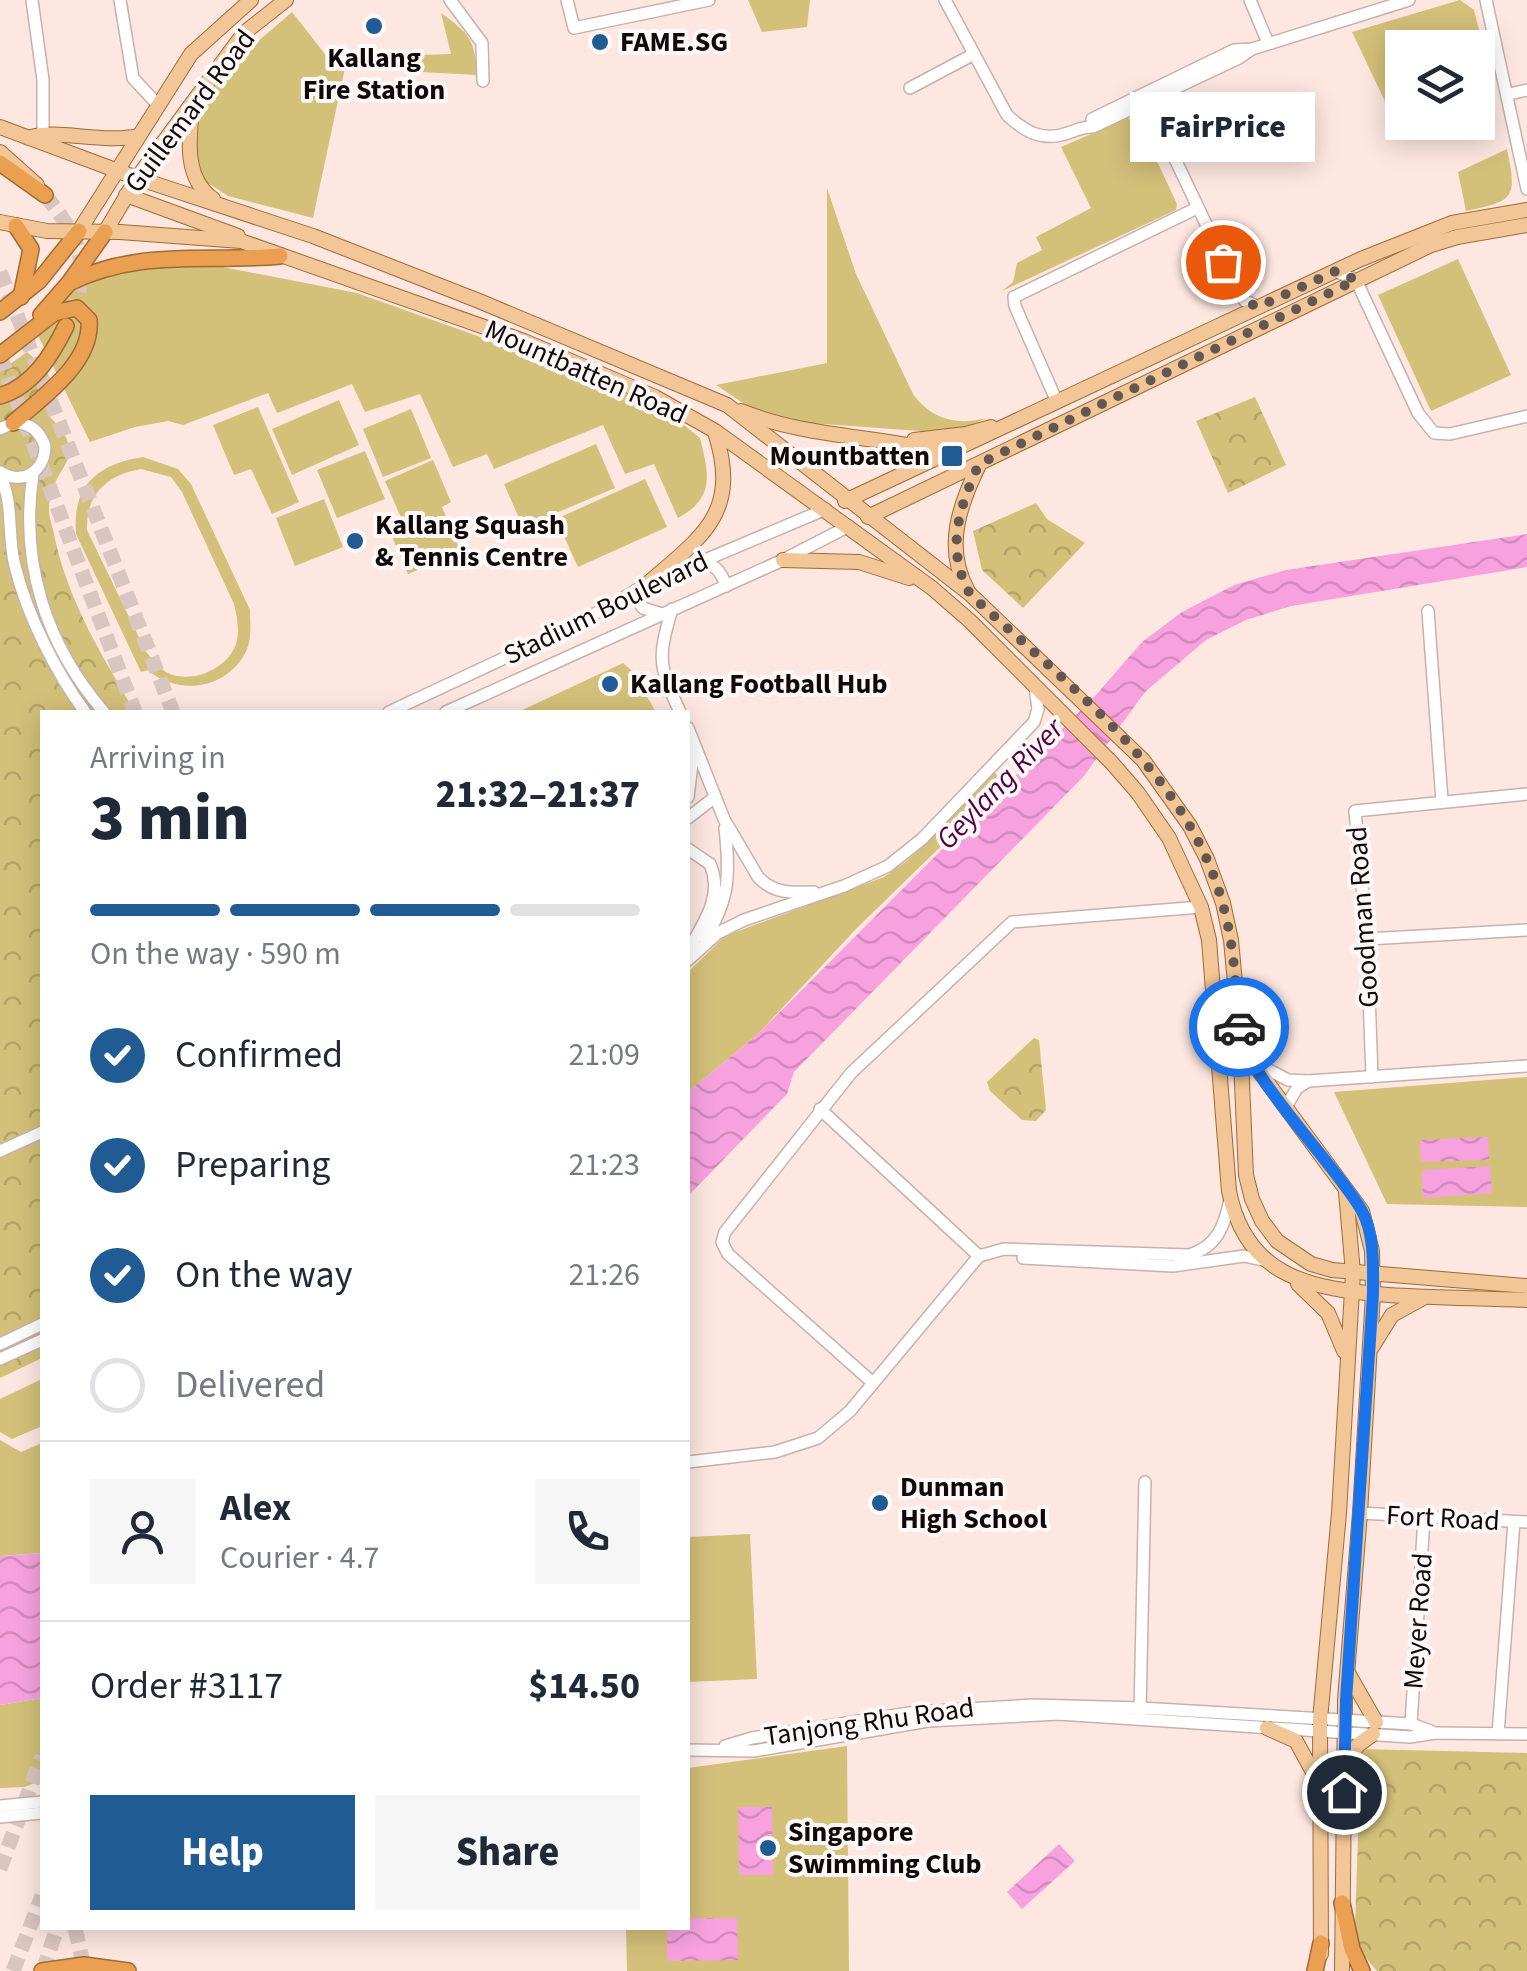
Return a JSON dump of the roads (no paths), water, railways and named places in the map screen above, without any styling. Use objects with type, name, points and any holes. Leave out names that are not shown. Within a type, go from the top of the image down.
[{"type":"highway","points":[[0,164],[45,194]]},
{"type":"highway","points":[[8,224],[30,249],[21,297]]},
{"type":"highway","points":[[0,312],[39,281],[78,231]]},
{"type":"highway","points":[[0,351],[70,283],[105,232]]},
{"type":"highway","points":[[70,283],[106,267],[150,258],[280,256]]},
{"type":"highway","points":[[0,351],[63,309],[77,308],[89,320],[88,337],[62,378],[7,426]]},
{"type":"highway","points":[[0,396],[31,378],[66,326]]},
{"type":"highway","points":[[1342,1903],[1352,1948],[1362,1971]]},
{"type":"highway","points":[[1318,1971],[1321,1943]]},
{"type":"highway","points":[[42,1971],[84,1965],[128,1971]]},
{"type":"main road","name":"Guillemard Road","points":[[78,231],[191,54],[251,0]]},
{"type":"main road","name":"Guillemard Road","points":[[105,232],[137,178],[244,33],[286,0]]},
{"type":"main road","points":[[192,106],[191,163],[204,193],[217,202]]},
{"type":"main road","points":[[0,127],[35,136],[97,140],[140,132]]},
{"type":"main road","name":"Mountbatten Road","points":[[35,136],[137,178],[217,202],[479,302],[727,405],[970,594],[1083,700],[1158,778],[1207,860],[1223,903],[1240,1036],[1246,1175],[1257,1210],[1278,1241],[1302,1259],[1325,1268],[1527,1286]]},
{"type":"main road","points":[[0,152],[28,174],[45,194]]},
{"type":"main road","points":[[117,170],[126,195],[188,216],[238,236],[241,241]]},
{"type":"main road","points":[[826,509],[1336,271],[1452,223],[1527,210]]},
{"type":"main road","name":"Mountbatten Road","points":[[8,224],[47,231],[241,241],[524,340],[655,397],[715,432],[826,509],[932,588],[1035,686],[1112,763],[1170,838],[1201,907],[1215,982],[1230,1199],[1244,1234],[1267,1262],[1292,1278],[1352,1292],[1527,1300]]},
{"type":"main road","points":[[849,526],[1443,240],[1527,225]]},
{"type":"main road","points":[[727,405],[804,432],[880,440],[950,454]]},
{"type":"main road","points":[[880,440],[930,440],[1012,424]]},
{"type":"main road","points":[[641,587],[706,532],[717,512],[725,477],[715,432]]},
{"type":"main road","points":[[970,594],[956,557],[956,525],[979,464]]},
{"type":"main road","points":[[783,560],[876,565],[932,588]]},
{"type":"main road","name":"Fort Road","points":[[1240,1036],[1250,1059],[1362,1211],[1368,1227],[1373,1294],[1347,1672],[1342,1971]]},
{"type":"main road","points":[[1321,1943],[1320,1724],[1353,1273],[1346,1192]]},
{"type":"main road","points":[[1292,1278],[1328,1313],[1346,1357]]},
{"type":"main road","points":[[1369,1355],[1378,1332],[1392,1315],[1424,1297]]},
{"type":"main road","points":[[1344,1766],[1374,1728],[1347,1672]]},
{"type":"main road","points":[[1267,1728],[1296,1741],[1319,1784]]},
{"type":"street","points":[[32,0],[43,80],[35,136]]},
{"type":"street","points":[[120,0],[133,78],[157,104]]},
{"type":"street","points":[[450,0],[478,34],[485,68],[483,81]]},
{"type":"street","points":[[568,0],[574,28],[652,6],[709,0]]},
{"type":"street","points":[[945,0],[1007,115],[1022,129],[1046,136],[1093,126],[1142,97],[1239,58],[1252,49],[1409,0]]},
{"type":"street","points":[[1250,0],[1268,44]]},
{"type":"street","points":[[1486,3],[1527,189]]},
{"type":"street","points":[[910,88],[974,54]]},
{"type":"street","points":[[1509,94],[1527,90]]},
{"type":"street","points":[[1142,97],[1236,305],[1236,318]]},
{"type":"street","points":[[1058,402],[1014,297],[1194,210]]},
{"type":"street","points":[[1194,210],[1236,289],[1244,301],[1258,307]]},
{"type":"street","points":[[1336,271],[1356,280],[1418,413],[1434,433],[1450,434],[1527,416]]},
{"type":"street","points":[[7,426],[34,428],[45,446],[45,456],[33,474],[28,529],[38,594],[78,676],[103,710]]},
{"type":"street","points":[[0,473],[21,478],[33,474]]},
{"type":"street","points":[[0,473],[7,494],[10,546],[23,592],[64,680],[83,710]]},
{"type":"street","name":"Stadium Boulevard","points":[[392,710],[572,626],[641,587],[826,509]]},
{"type":"street","name":"Stadium Boulevard","points":[[450,710],[783,560],[849,526]]},
{"type":"street","points":[[694,563],[713,566],[722,574],[726,586]]},
{"type":"street","points":[[641,587],[634,597],[643,608],[667,612],[660,657],[662,672],[679,710]]},
{"type":"street","points":[[1428,611],[1442,800]]},
{"type":"street","points":[[690,954],[731,926],[888,866],[922,839],[1034,722],[1038,709],[1035,686]]},
{"type":"street","points":[[690,733],[724,818],[751,868],[766,885],[789,893],[827,892]]},
{"type":"street","points":[[690,779],[694,744]]},
{"type":"street","name":"Goodman Road","points":[[1372,1077],[1355,811],[1527,794]]},
{"type":"street","points":[[690,816],[715,797]]},
{"type":"street","points":[[690,954],[706,937],[726,897],[729,866],[724,818]]},
{"type":"street","points":[[690,850],[710,864],[716,886],[709,914],[690,952]]},
{"type":"street","points":[[873,1383],[728,1254],[722,1242],[725,1232],[851,1073],[1012,922],[1201,907]]},
{"type":"street","points":[[1366,939],[1527,930]]},
{"type":"street","points":[[1250,1059],[1288,1080],[1308,1081],[1527,1066]]},
{"type":"street","points":[[1286,1107],[1297,1088],[1308,1081]]},
{"type":"street","points":[[820,1109],[979,1256]]},
{"type":"street","points":[[0,1151],[40,1133]]},
{"type":"street","points":[[690,1462],[775,1452],[815,1440],[850,1411],[979,1256],[1004,1250],[1189,1255],[1207,1248],[1222,1230],[1230,1199]]},
{"type":"street","points":[[995,1252],[1005,1257],[1162,1265],[1192,1265],[1244,1256],[1267,1262]]},
{"type":"street","points":[[0,1344],[40,1325]]},
{"type":"street","points":[[0,1359],[40,1341]]},
{"type":"street","points":[[1140,1713],[1145,1482]]},
{"type":"street","name":"Fort Road","points":[[1360,1513],[1520,1522]]},
{"type":"street","name":"Meyer Road","points":[[1411,1724],[1424,1518]]},
{"type":"street","points":[[1498,1734],[1520,1522]]},
{"type":"street","name":"Tanjong Rhu Road","points":[[690,1750],[944,1708],[1033,1705],[1345,1726]]},
{"type":"street","name":"Tanjong Rhu Road","points":[[1140,1713],[1267,1728],[1320,1724]]},
{"type":"street","name":"Meyer Road","points":[[1374,1728],[1411,1724],[1435,1733]]},
{"type":"street","name":"Meyer Road","points":[[1345,1726],[1410,1737],[1435,1733],[1527,1734]]},
{"type":"street","points":[[0,1806],[40,1799]]},
{"type":"street","points":[[0,1817],[40,1813]]},
{"type":"water","name":"Geylang River","points":[[1527,534],[1527,567],[1291,606],[1246,620],[1206,640],[1145,692],[1084,776],[794,1072],[787,1094],[690,1194],[690,1090],[758,1034],[1095,696],[1142,642],[1182,612],[1234,585],[1286,570]]},
{"type":"water","points":[[1488,1137],[1489,1160],[1421,1162],[1420,1140]]},
{"type":"water","points":[[1490,1166],[1492,1193],[1423,1198],[1422,1170]]},
{"type":"water","points":[[40,1553],[40,1698],[0,1705],[0,1556]]},
{"type":"water","points":[[738,1807],[772,1807],[773,1875],[739,1875]]},
{"type":"water","points":[[1059,1844],[1075,1861],[1022,1909],[1007,1892]]},
{"type":"water","points":[[690,1918],[737,1918],[738,1960],[667,1961],[667,1930],[690,1930]]},
{"type":"tunnel","points":[[45,195],[66,224],[79,252],[81,281],[70,317]]},
{"type":"tunnel","points":[[0,272],[172,710]]},
{"type":"tunnel","points":[[0,356],[134,710]]},
{"type":"tunnel","points":[[0,1869],[40,1761]]},
{"type":"tunnel","points":[[13,1971],[40,1901]]},
{"type":"tunnel","points":[[43,1971],[56,1930]]},
{"type":"tunnel","points":[[75,1930],[85,1971]]},
{"type":"place","name":"Kallang Fire Station","points":[[374,26]]},
{"type":"place","name":"FAME.SG","points":[[600,42]]},
{"type":"place","name":"FairPrice","points":[[1223,262]]},
{"type":"place","name":"Mountbatten","points":[[952,456]]},
{"type":"place","name":"Kallang Squash & Tennis Centre","points":[[355,541]]},
{"type":"place","name":"Kallang Football Hub","points":[[610,684]]},
{"type":"place","name":"Dunman High School","points":[[880,1503]]},
{"type":"place","name":"Singapore Swimming Club","points":[[768,1848]]}]
